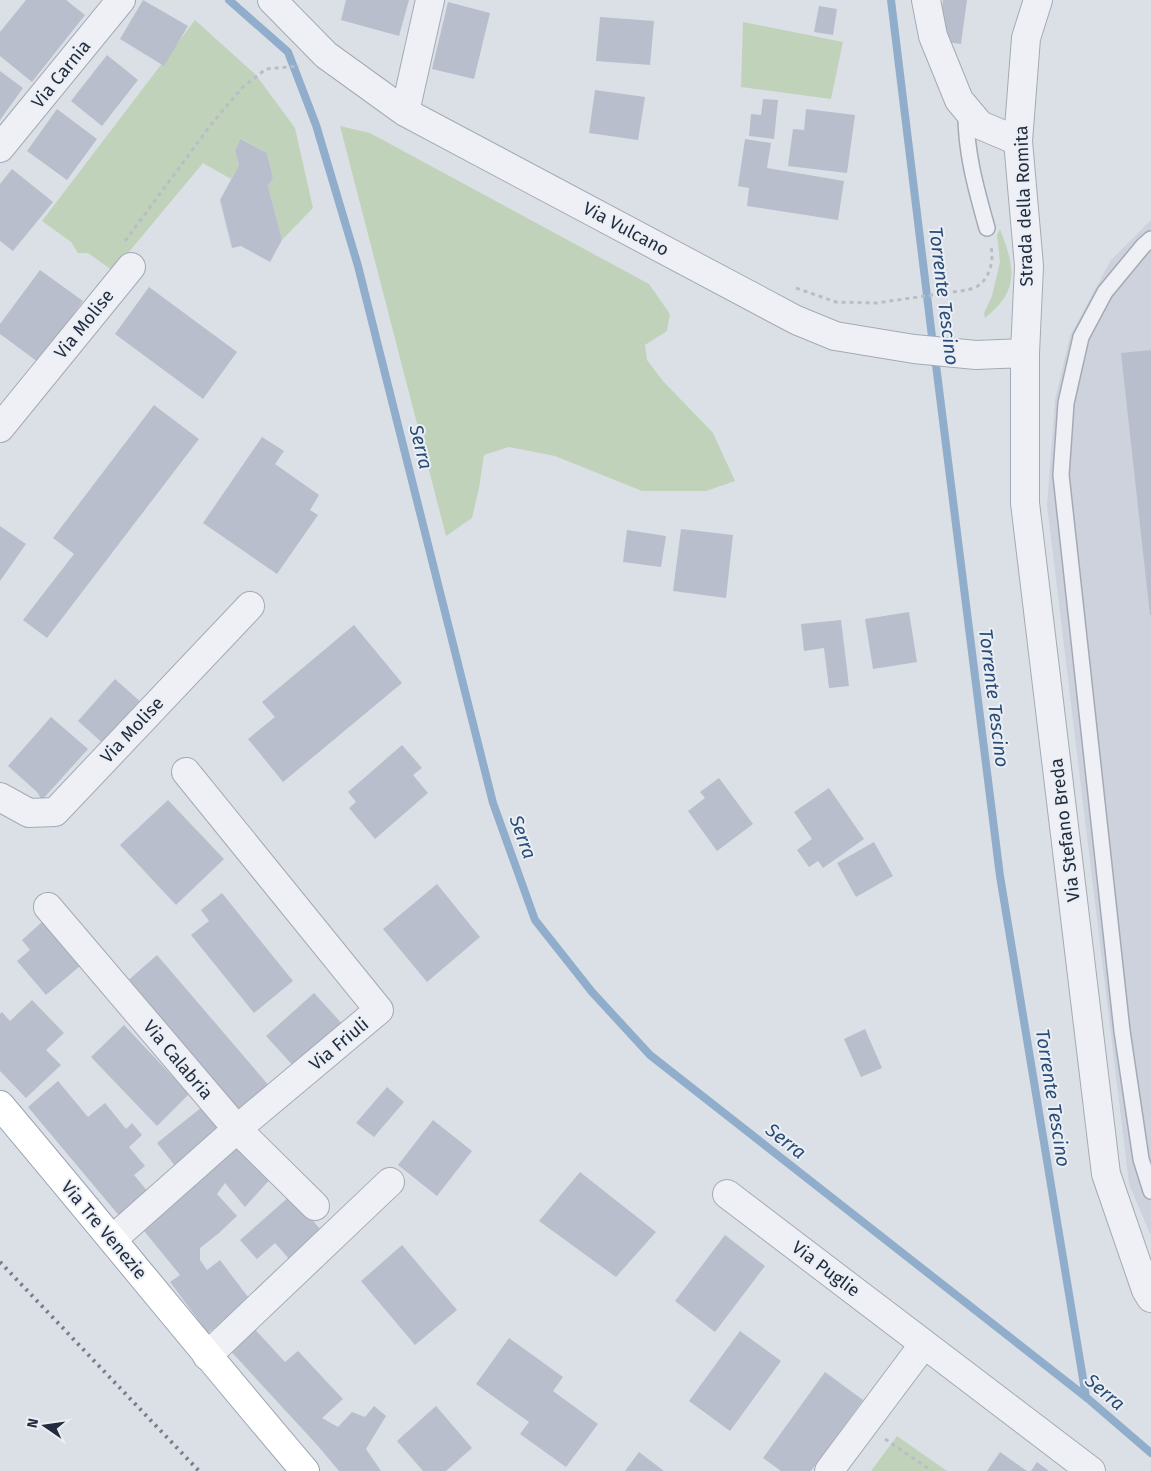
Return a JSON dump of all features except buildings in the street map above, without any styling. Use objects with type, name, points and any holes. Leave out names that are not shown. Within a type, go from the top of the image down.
[{"type":"main road","name":"Via Tre Venezie","points":[[0,1105],[113,1239],[207,1356],[305,1471]]},
{"type":"street","name":"Via Carnia","points":[[0,148],[121,0]]},
{"type":"street","name":"Via Vulcano","points":[[272,0],[326,55],[406,112],[796,320],[835,336],[914,349],[976,355],[1025,353]]},
{"type":"street","points":[[406,112],[430,0]]},
{"type":"street","points":[[926,0],[933,36],[959,100],[980,125],[1018,141]]},
{"type":"street","name":"Strada della Romita","points":[[1025,353],[1029,266],[1018,141],[1026,38],[1038,0]]},
{"type":"street","name":"Via Molise","points":[[0,428],[125,258]]},
{"type":"street","name":"Via Stefano Breda","points":[[1025,353],[1025,503],[1106,1174],[1146,1290],[1151,1298]]},
{"type":"street","name":"Via Molise","points":[[0,797],[29,813],[55,812],[250,606]]},
{"type":"street","name":"Via Friuli","points":[[113,1239],[237,1129],[379,1010],[186,772]]},
{"type":"street","name":"Via Calabria","points":[[48,907],[237,1129],[315,1206]]},
{"type":"street","points":[[207,1356],[390,1182]]},
{"type":"street","name":"Via Puglie","points":[[727,1194],[1090,1471]]},
{"type":"street","points":[[829,1471],[924,1344]]},
{"type":"lane","points":[[966,108],[966,128],[974,181],[987,228]]},
{"type":"lane","points":[[1151,239],[1105,292],[1082,337],[1066,402],[1061,475],[1122,1031],[1141,1160],[1151,1191]]},
{"type":"path","points":[[125,258],[213,122],[243,87],[266,69],[302,66]]},
{"type":"path","points":[[788,285],[836,302],[876,303],[967,290]]},
{"type":"path","points":[[864,1424],[932,1471]]},
{"type":"shaded area","points":[[1151,220],[1151,1236],[1129,1184],[1047,505],[1055,400],[1070,336],[1111,260]]},
{"type":"green space","points":[[195,20],[256,75],[295,128],[313,208],[282,240],[268,186],[273,178],[267,153],[242,139],[235,150],[239,165],[231,179],[203,163],[113,271],[88,253],[78,253],[71,242],[42,221]]},
{"type":"green space","points":[[743,22],[843,42],[831,99],[741,87]]},
{"type":"green space","points":[[340,126],[370,133],[649,284],[670,314],[667,331],[645,345],[647,360],[663,381],[713,433],[735,481],[706,491],[642,491],[555,456],[509,447],[484,455],[472,518],[446,536]]},
{"type":"green space","points":[[1000,229],[1009,255],[1011,278],[1004,298],[985,318],[984,313],[992,296],[1000,262],[997,235]]},
{"type":"green space","points":[[897,1436],[947,1471],[871,1471]]},
{"type":"waterway","name":"Serra","points":[[229,0],[288,52],[316,125],[358,266],[493,803],[535,920],[592,992],[650,1055],[1086,1397],[1151,1453]]},
{"type":"waterway","name":"Torrente Tescino","points":[[891,0],[933,345]]},
{"type":"waterway","name":"Torrente Tescino","points":[[935,357],[1000,876],[1086,1397]]},
{"type":"railway","points":[[0,1262],[199,1471]]}]
